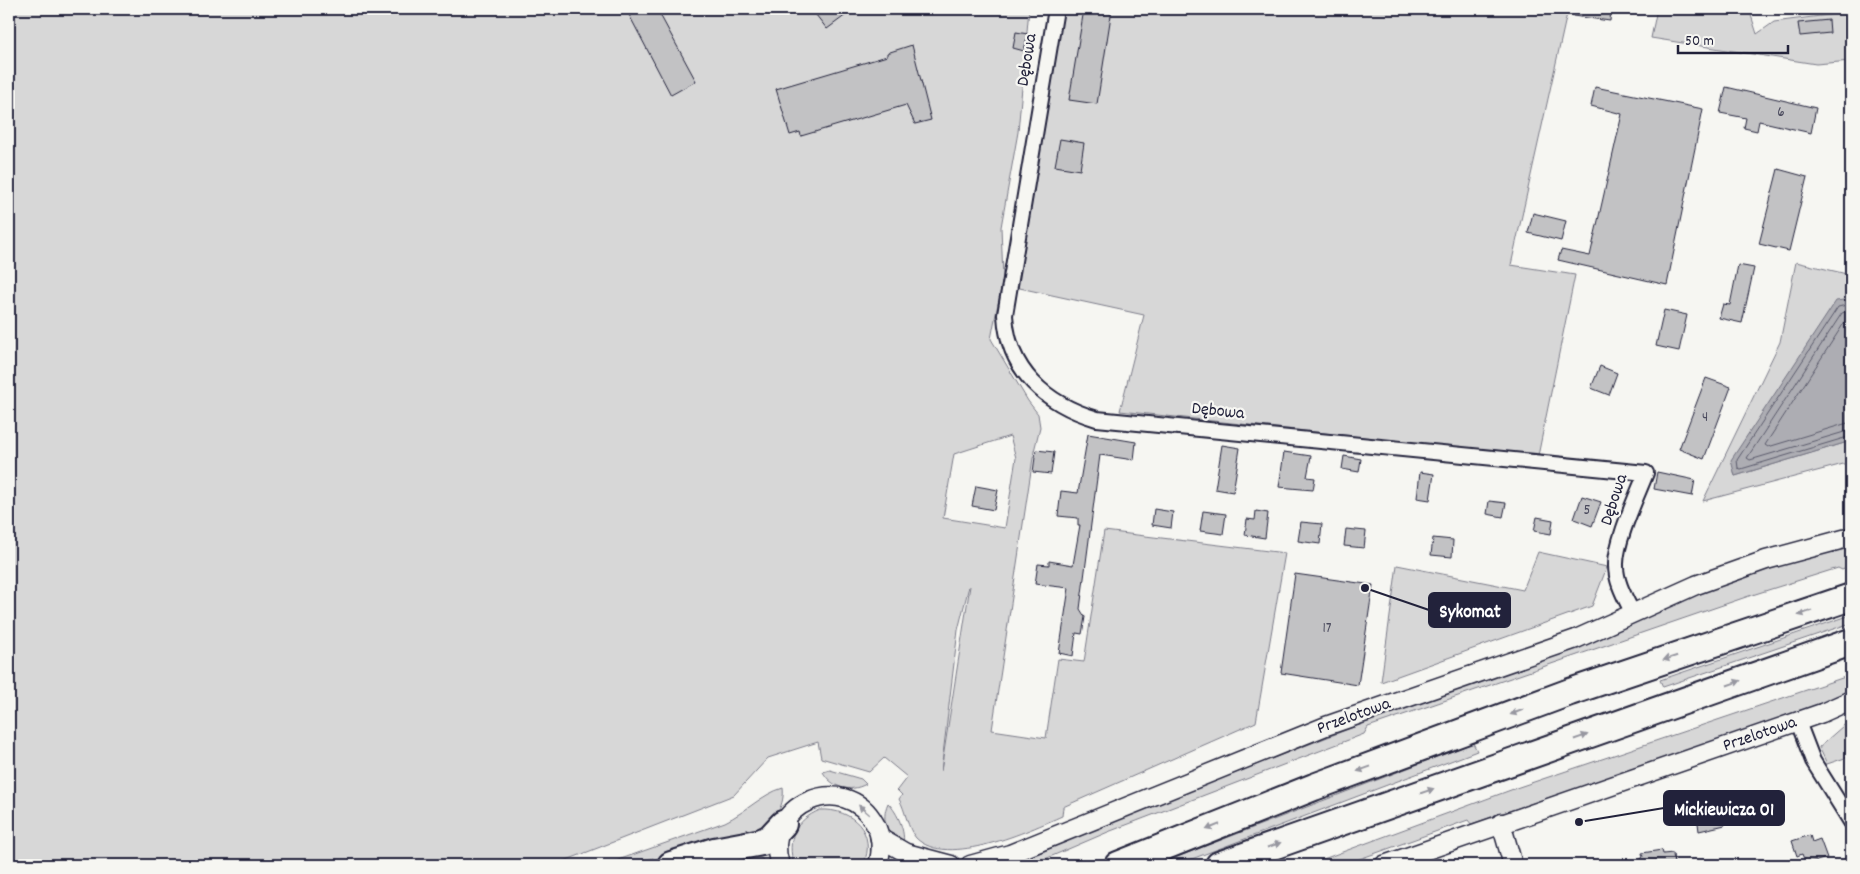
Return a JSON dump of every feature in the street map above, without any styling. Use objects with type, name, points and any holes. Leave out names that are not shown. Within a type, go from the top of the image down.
[{"type":"highway","points":[[1118,865],[1314,787],[1570,692],[1851,597]]},
{"type":"highway","points":[[1223,864],[1851,642]]},
{"type":"highway","points":[[670,865],[714,851],[762,842],[770,838],[783,824]]},
{"type":"street","name":"Dębowa","points":[[1056,9],[1005,315],[1006,331],[1011,348],[1024,373],[1040,391],[1078,413],[1097,419],[1646,473],[1623,534],[1616,565],[1622,589],[1633,614]]},
{"type":"street","name":"Przelotowa","points":[[970,865],[1010,854],[1326,726],[1576,639],[1696,585],[1738,569],[1851,537]]},
{"type":"street","name":"Przelotowa","points":[[1384,865],[1798,722],[1851,700]]},
{"type":"street","points":[[1798,722],[1812,761],[1851,822]]},
{"type":"street","points":[[780,865],[777,842],[783,824],[794,810],[805,802],[820,797],[835,796],[848,800],[863,809],[874,822],[880,838],[881,853],[878,865]]},
{"type":"street","points":[[1501,824],[1513,865]]},
{"type":"street","points":[[880,838],[906,853],[951,865]]},
{"type":"shaded area","points":[[9,9],[1029,9],[1018,132],[1001,227],[1003,278],[991,339],[1028,401],[1038,414],[1040,427],[1034,451],[992,730],[1046,738],[1058,659],[1084,662],[1104,531],[1285,553],[1256,722],[1063,807],[1062,816],[1030,830],[989,844],[967,848],[947,850],[930,847],[916,838],[899,799],[902,795],[897,790],[907,777],[884,758],[869,772],[821,758],[818,742],[768,758],[734,795],[554,865],[9,865]],"holes":[[[1010,436],[1016,458],[1005,528],[943,518],[954,454]],[[970,586],[941,771],[958,630]]]},
{"type":"shaded area","points":[[1062,9],[1568,9],[1511,265],[1575,275],[1538,456],[1120,411],[1144,315],[1015,287]]},
{"type":"shaded area","points":[[1657,9],[1749,9],[1757,34],[1774,22],[1851,12],[1851,61],[1816,64],[1651,38]]},
{"type":"shaded area","points":[[1796,262],[1851,275],[1851,299],[1836,302],[1732,460],[1735,476],[1851,441],[1851,462],[1703,501],[1780,342]]},
{"type":"shaded area","points":[[1851,545],[1851,566],[1842,570],[1838,568],[1749,596],[1368,727],[1364,734],[1108,832],[1031,865],[1011,865],[1154,804],[1364,723],[1364,720],[1610,634],[1660,609],[1737,577]]},
{"type":"shaded area","points":[[1538,552],[1607,567],[1592,606],[1381,682],[1397,565],[1523,590]]},
{"type":"shaded area","points":[[1851,615],[1851,623],[1663,687],[1660,680]]},
{"type":"shaded area","points":[[1851,675],[1851,692],[1798,713],[1471,824],[1468,820],[1354,861],[1354,865],[1307,865],[1519,787]]},
{"type":"shaded area","points":[[1851,719],[1851,756],[1827,764],[1819,747]]},
{"type":"shaded area","points":[[1473,743],[1477,751],[1176,865],[1156,865]]},
{"type":"shaded area","points":[[830,770],[861,779],[866,784],[854,788],[836,785],[823,772]]},
{"type":"shaded area","points":[[783,788],[783,800],[775,816],[755,832],[686,848],[654,860],[653,858],[631,865],[604,865],[725,822],[768,794]]},
{"type":"shaded area","points":[[888,803],[900,823],[904,841],[903,846],[893,837],[885,822]]},
{"type":"shaded area","points":[[820,810],[832,810],[842,813],[852,818],[859,825],[867,843],[867,853],[863,865],[794,865],[791,847],[795,832],[804,819]]},
{"type":"shaded area","points":[[758,856],[769,865],[701,865]]},
{"type":"water","points":[[1851,299],[1851,441],[1735,476],[1731,460],[1836,301]]},
{"type":"building","points":[[626,9],[657,9],[696,81],[671,95]]},
{"type":"building","points":[[825,9],[854,9],[827,29],[816,15]]},
{"type":"building","points":[[1084,9],[1112,9],[1097,104],[1069,100]]},
{"type":"building","points":[[1574,9],[1611,9],[1610,21],[1573,16]]},
{"type":"building","points":[[1829,20],[1830,33],[1800,36],[1798,23]]},
{"type":"building","points":[[1016,32],[1028,34],[1024,51],[1013,48]]},
{"type":"building","points":[[912,45],[931,120],[915,124],[906,105],[801,136],[800,132],[790,135],[776,89],[887,56],[887,53]]},
{"type":"building","points":[[1595,87],[1703,109],[1667,285],[1558,260],[1561,250],[1590,256],[1622,114],[1591,106]]},
{"type":"building","points":[[1726,87],[1816,108],[1811,133],[1759,121],[1757,131],[1744,128],[1746,118],[1720,113]]},
{"type":"building","points":[[1060,139],[1084,143],[1080,170],[1055,166]]},
{"type":"building","points":[[1778,169],[1807,177],[1789,251],[1759,244]]},
{"type":"building","points":[[1533,213],[1566,221],[1561,241],[1528,233]]},
{"type":"building","points":[[1738,265],[1754,268],[1742,323],[1719,318],[1723,304],[1730,305]]},
{"type":"building","points":[[1664,310],[1687,315],[1679,351],[1656,346]]},
{"type":"building","points":[[1600,366],[1617,373],[1609,395],[1591,388]]},
{"type":"building","points":[[1706,378],[1731,387],[1704,459],[1679,449]]},
{"type":"building","points":[[1088,434],[1136,442],[1134,460],[1100,455],[1080,609],[1085,617],[1082,634],[1076,633],[1073,656],[1059,653],[1069,588],[1035,584],[1038,564],[1049,565],[1049,561],[1073,565],[1080,525],[1078,525],[1078,518],[1058,516],[1061,491],[1078,493]]},
{"type":"building","points":[[1222,445],[1240,448],[1233,492],[1215,489]]},
{"type":"building","points":[[1036,450],[1054,452],[1051,474],[1033,472]]},
{"type":"building","points":[[1284,452],[1311,456],[1307,477],[1315,478],[1313,490],[1279,487]]},
{"type":"building","points":[[1344,456],[1361,459],[1359,472],[1342,469]]},
{"type":"building","points":[[1420,472],[1434,474],[1430,500],[1417,498]]},
{"type":"building","points":[[1657,472],[1695,480],[1692,496],[1654,489]]},
{"type":"building","points":[[976,486],[998,490],[994,510],[972,506]]},
{"type":"building","points":[[1582,496],[1601,502],[1592,526],[1574,519]]},
{"type":"building","points":[[1489,501],[1506,503],[1503,517],[1487,514]]},
{"type":"building","points":[[1154,509],[1173,512],[1171,528],[1152,525]]},
{"type":"building","points":[[1203,511],[1226,514],[1223,534],[1200,531]]},
{"type":"building","points":[[1256,511],[1268,513],[1265,538],[1245,535],[1247,519],[1255,520]]},
{"type":"building","points":[[1537,517],[1553,520],[1551,534],[1534,531]]},
{"type":"building","points":[[1301,522],[1322,524],[1320,544],[1298,541]]},
{"type":"building","points":[[1346,529],[1366,531],[1364,548],[1344,546]]},
{"type":"building","points":[[1433,538],[1453,540],[1452,557],[1431,555]]},
{"type":"building","points":[[1295,574],[1373,585],[1358,685],[1281,673]]},
{"type":"building","points":[[1721,796],[1725,825],[1699,831],[1695,800]]},
{"type":"building","points":[[1810,835],[1812,842],[1820,839],[1827,858],[1806,864],[1802,854],[1797,856],[1792,841]]},
{"type":"building","points":[[1662,850],[1663,854],[1673,853],[1674,865],[1634,865],[1643,857],[1642,853]]},
{"type":"place","name":"Sykomat","points":[[1365,588]]},
{"type":"place","name":"Mickiewicza 01","points":[[1579,822]]}]
